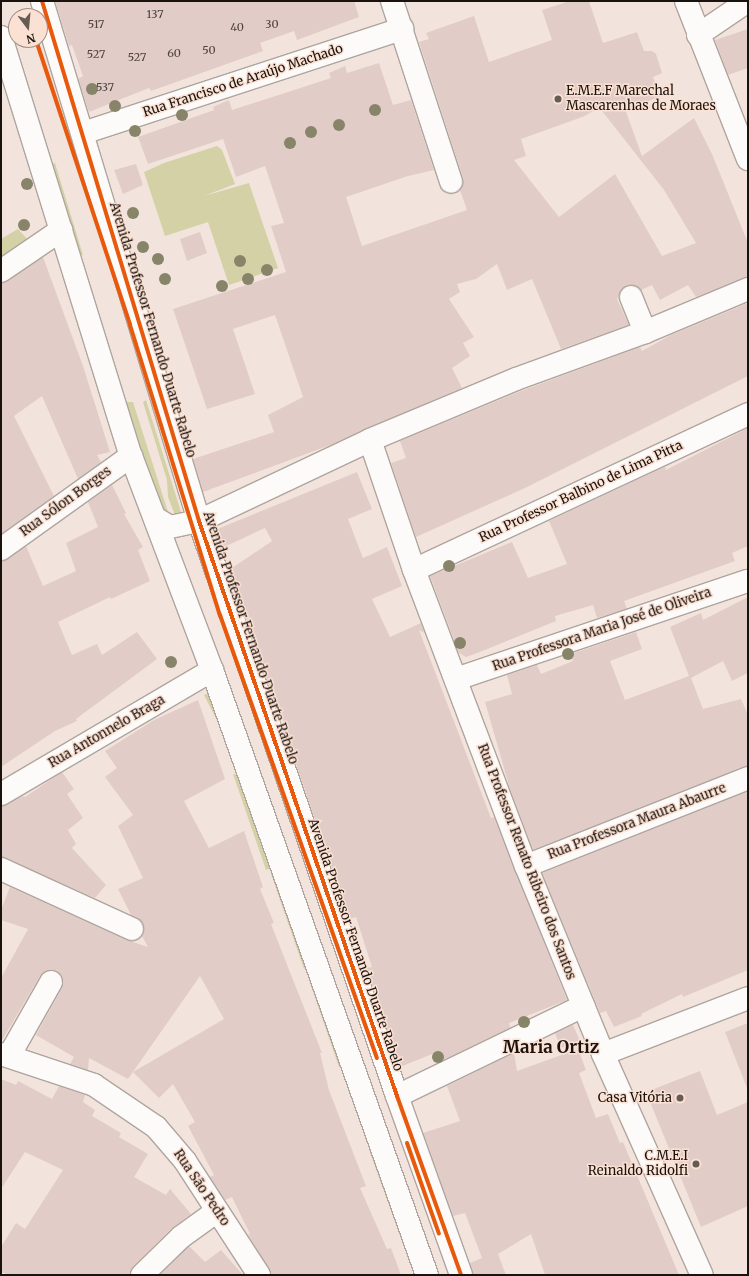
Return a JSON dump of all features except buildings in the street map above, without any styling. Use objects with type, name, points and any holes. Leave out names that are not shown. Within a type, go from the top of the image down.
[{"type":"street","name":"Avenida Professor Fernando Duarte Rabelo","points":[[42,1],[199,521],[397,1096],[461,1275]]},
{"type":"street","points":[[392,1],[451,182]]},
{"type":"street","points":[[686,1],[698,35],[748,159]]},
{"type":"street","points":[[698,35],[748,1]]},
{"type":"street","name":"Rua Francisco de Araújo Machado","points":[[83,133],[402,29]]},
{"type":"street","points":[[2,44],[131,456],[212,670],[427,1275]]},
{"type":"street","points":[[1,272],[61,230]]},
{"type":"street","points":[[155,518],[170,527],[199,521],[370,440],[516,379],[645,332],[748,289]]},
{"type":"street","points":[[631,298],[645,332]]},
{"type":"street","name":"Rua Professor Balbino de Lima Pitta","points":[[414,570],[748,414]]},
{"type":"street","name":"Rua Professor Renato Ribeiro dos Santos","points":[[370,440],[414,570],[526,866],[603,1054],[702,1275]]},
{"type":"street","name":"Rua Sólon Borges","points":[[1,549],[131,456]]},
{"type":"street","name":"Rua Professora Maria José de Oliveira","points":[[456,679],[748,581]]},
{"type":"street","name":"Rua Antonnelo Braga","points":[[1,794],[212,670]]},
{"type":"street","name":"Rua Professora Maura Abaurre","points":[[526,866],[748,778]]},
{"type":"street","points":[[1,869],[132,929]]},
{"type":"street","points":[[5,1055],[51,982]]},
{"type":"street","points":[[603,1054],[748,998]]},
{"type":"street","points":[[397,1096],[583,1006]]},
{"type":"street","name":"Rua São Pedro","points":[[5,1055],[94,1086],[156,1127],[185,1161],[259,1275]]},
{"type":"street","points":[[142,1275],[181,1237],[218,1211]]},
{"type":"shaded area","points":[[217,146],[222,150],[235,184],[204,196],[249,183],[278,268],[229,285],[208,222],[165,236],[144,172],[164,163]]},
{"type":"shaded area","points":[[55,163],[83,255],[79,254],[51,164]]},
{"type":"shaded area","points":[[18,229],[29,241],[1,263],[1,239]]},
{"type":"shaded area","points":[[146,400],[181,512],[175,515],[168,497],[167,480],[143,402]]},
{"type":"shaded area","points":[[126,402],[133,402],[168,512],[163,517]]},
{"type":"shaded area","points":[[217,690],[227,740],[204,695]]},
{"type":"shaded area","points":[[233,774],[241,776],[273,867],[266,870]]},
{"type":"shaded area","points":[[271,874],[279,875],[309,964],[304,969]]},
{"type":"shaded area","points":[[308,977],[316,979],[344,1064],[339,1067]]},
{"type":"shaded area","points":[[373,1149],[410,1240],[403,1244],[369,1150]]},
{"type":"cycle path","points":[[42,1],[199,521],[397,1096],[461,1275]]},
{"type":"cycle path","points":[[39,48],[130,325],[220,615],[377,1058]]},
{"type":"cycle path","points":[[407,1143],[439,1234]]},
{"type":"place","name":"E.M.E.F Marechal Mascarenhas de Moraes","points":[[558,99]]},
{"type":"place","name":"Casa Vitória","points":[[680,1098]]},
{"type":"place","name":"C.M.E.I Reinaldo Ridolfi","points":[[696,1164]]},
{"type":"district","name":"Maria Ortiz","points":[[551,1048]]}]
